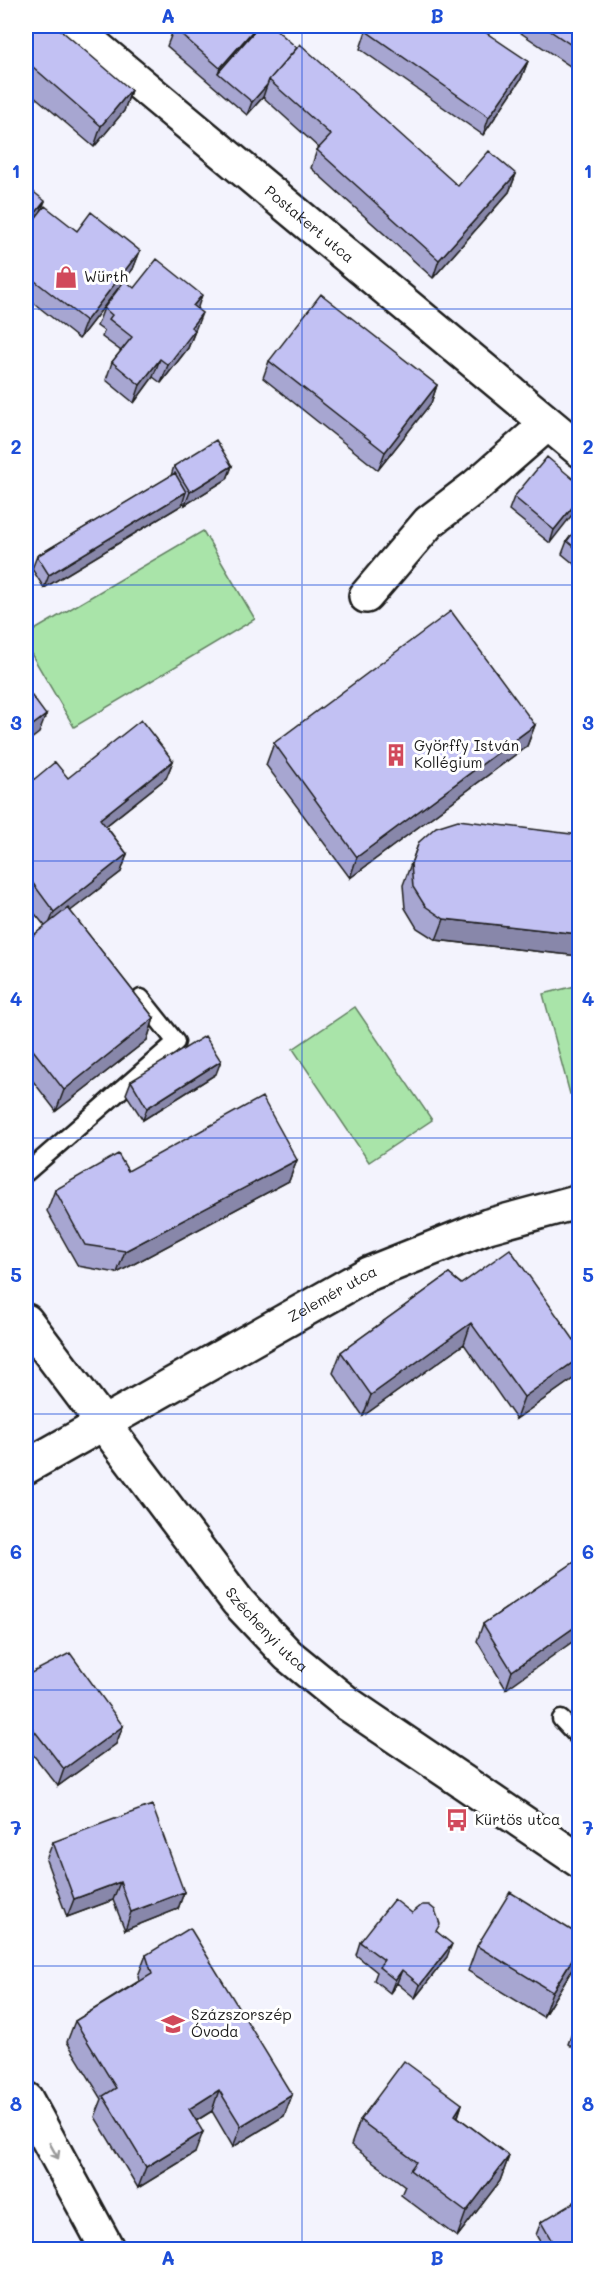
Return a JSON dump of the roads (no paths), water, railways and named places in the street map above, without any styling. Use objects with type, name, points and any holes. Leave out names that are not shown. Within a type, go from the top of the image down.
[{"type":"street","name":"Postakert utca","points":[[71,26],[579,450]]},
{"type":"street","points":[[366,596],[429,522],[476,486],[547,424]]},
{"type":"street","name":"Zelemér utca","points":[[104,1424],[368,1274],[488,1226],[579,1201]]},
{"type":"street","name":"Széchenyi utca","points":[[26,1321],[238,1602],[288,1655],[348,1704],[579,1861]]},
{"type":"street","points":[[26,1467],[104,1424]]},
{"type":"street","points":[[26,2099],[108,2250]]},
{"type":"lane","points":[[26,1173],[176,1042],[141,998]]},
{"type":"lane","points":[[561,1719],[579,1739]]},
{"type":"place","name":"Würth","points":[[66,277]]},
{"type":"place","name":"Györffy István Kollégium","points":[[396,755]]},
{"type":"place","name":"Kürtös utca","points":[[457,1820]]},
{"type":"place","name":"Százszorszép Óvoda","points":[[173,2024]]}]
